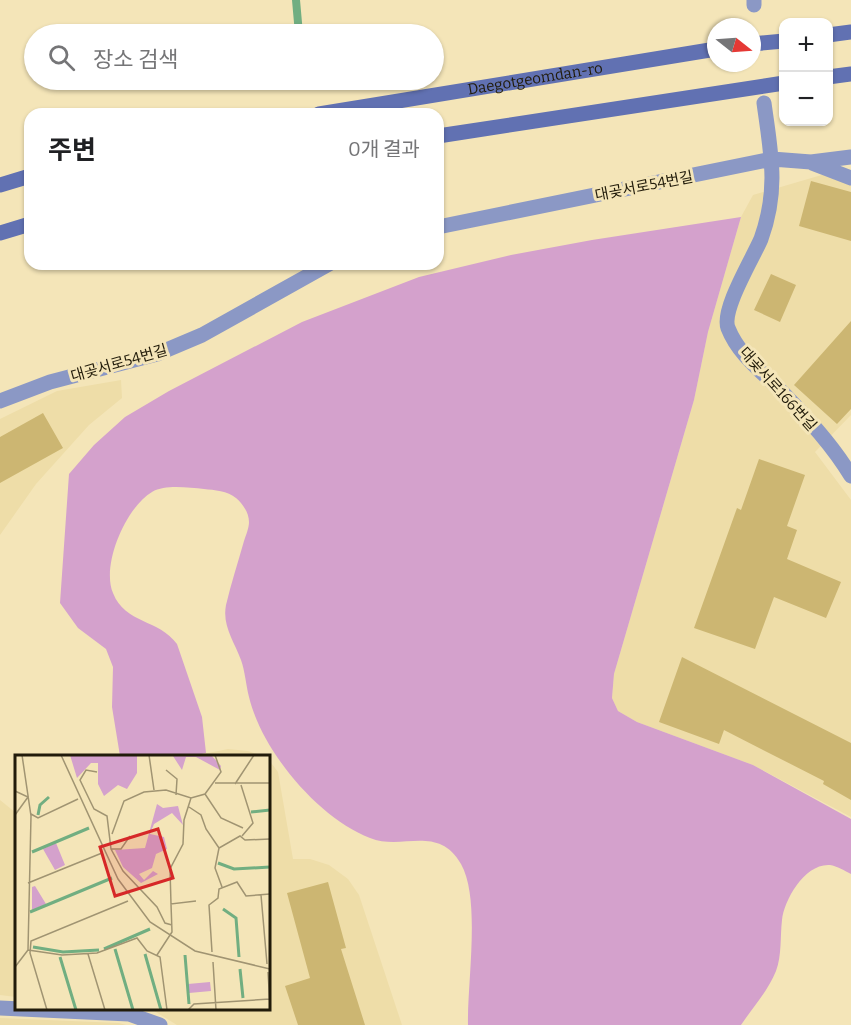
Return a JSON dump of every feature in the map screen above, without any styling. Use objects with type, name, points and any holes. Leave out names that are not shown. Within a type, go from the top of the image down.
[{"type":"main road","points":[[833,34],[851,32]]},
{"type":"main road","points":[[761,43],[779,41]]},
{"type":"main road","name":"Daegotgeomdan-ro","points":[[356,108],[707,50]]},
{"type":"main road","points":[[833,76],[851,74]]},
{"type":"main road","points":[[444,135],[779,84]]},
{"type":"main road","points":[[0,185],[24,178]]},
{"type":"main road","points":[[0,233],[24,226]]},
{"type":"lane","name":"대곶서로166번길","points":[[764,103],[772,159],[774,194],[761,238],[731,304],[727,326],[741,352],[785,395],[842,461],[851,476]]},
{"type":"lane","name":"대곶서로54번길","points":[[444,226],[772,159],[811,162],[851,157]]},
{"type":"lane","points":[[811,162],[851,178]]},
{"type":"lane","name":"대곶서로54번길","points":[[0,401],[50,382],[157,354],[202,335],[318,270]]},
{"type":"lane","points":[[0,1008],[15,1009]]},
{"type":"lane","points":[[43,1010],[129,1014],[160,1025]]},
{"type":"shaded area","points":[[825,174],[851,184],[851,415],[815,452],[851,500],[851,817],[753,765],[637,722],[618,711],[612,698],[614,674],[694,400],[708,332],[741,217],[753,195]]},
{"type":"shaded area","points":[[741,217],[708,332],[694,400],[614,674],[612,698],[618,711],[637,722],[753,765],[851,819],[851,874],[830,865],[821,866],[804,876],[797,884],[784,912],[776,971],[765,992],[741,1025],[468,1025],[472,919],[467,879],[461,864],[452,852],[442,845],[431,842],[394,842],[370,838],[331,815],[312,799],[279,760],[256,718],[242,664],[229,633],[225,613],[249,522],[248,515],[236,498],[216,490],[185,487],[171,487],[152,492],[142,499],[125,523],[113,553],[110,568],[110,581],[118,603],[126,611],[170,636],[177,644],[202,717],[206,753],[120,755],[112,707],[113,667],[106,649],[78,628],[60,603],[69,474],[94,445],[125,417],[169,391],[302,322],[419,277],[511,255]]},
{"type":"shaded area","points":[[121,380],[122,398],[89,425],[36,484],[0,535],[0,419],[57,391]]},
{"type":"shaded area","points":[[228,749],[260,755],[198,755]]},
{"type":"shaded area","points":[[270,761],[278,772],[293,859],[310,859],[329,865],[348,879],[359,895],[402,1025],[177,1025],[153,1010],[270,1010]]},
{"type":"shaded area","points":[[0,800],[15,812],[15,997],[0,995]]},
{"type":"shaded area","points":[[0,1018],[119,1023],[126,1025],[0,1025]]},
{"type":"building","points":[[811,181],[851,192],[851,241],[799,226]]},
{"type":"building","points":[[771,274],[796,285],[780,322],[754,310]]},
{"type":"building","points":[[851,321],[851,409],[837,424],[794,385]]},
{"type":"building","points":[[43,413],[63,448],[0,483],[0,437]]},
{"type":"building","points":[[759,459],[805,475],[787,526],[797,530],[787,559],[841,582],[826,618],[774,597],[755,649],[694,628],[737,508],[741,510]]},
{"type":"building","points":[[682,657],[851,743],[851,800],[823,784],[824,781],[724,730],[719,744],[659,722]]},
{"type":"building","points":[[328,882],[346,948],[341,949],[365,1025],[298,1025],[285,986],[310,978],[287,893]]},
{"type":"waterway","points":[[296,0],[298,24]]}]
